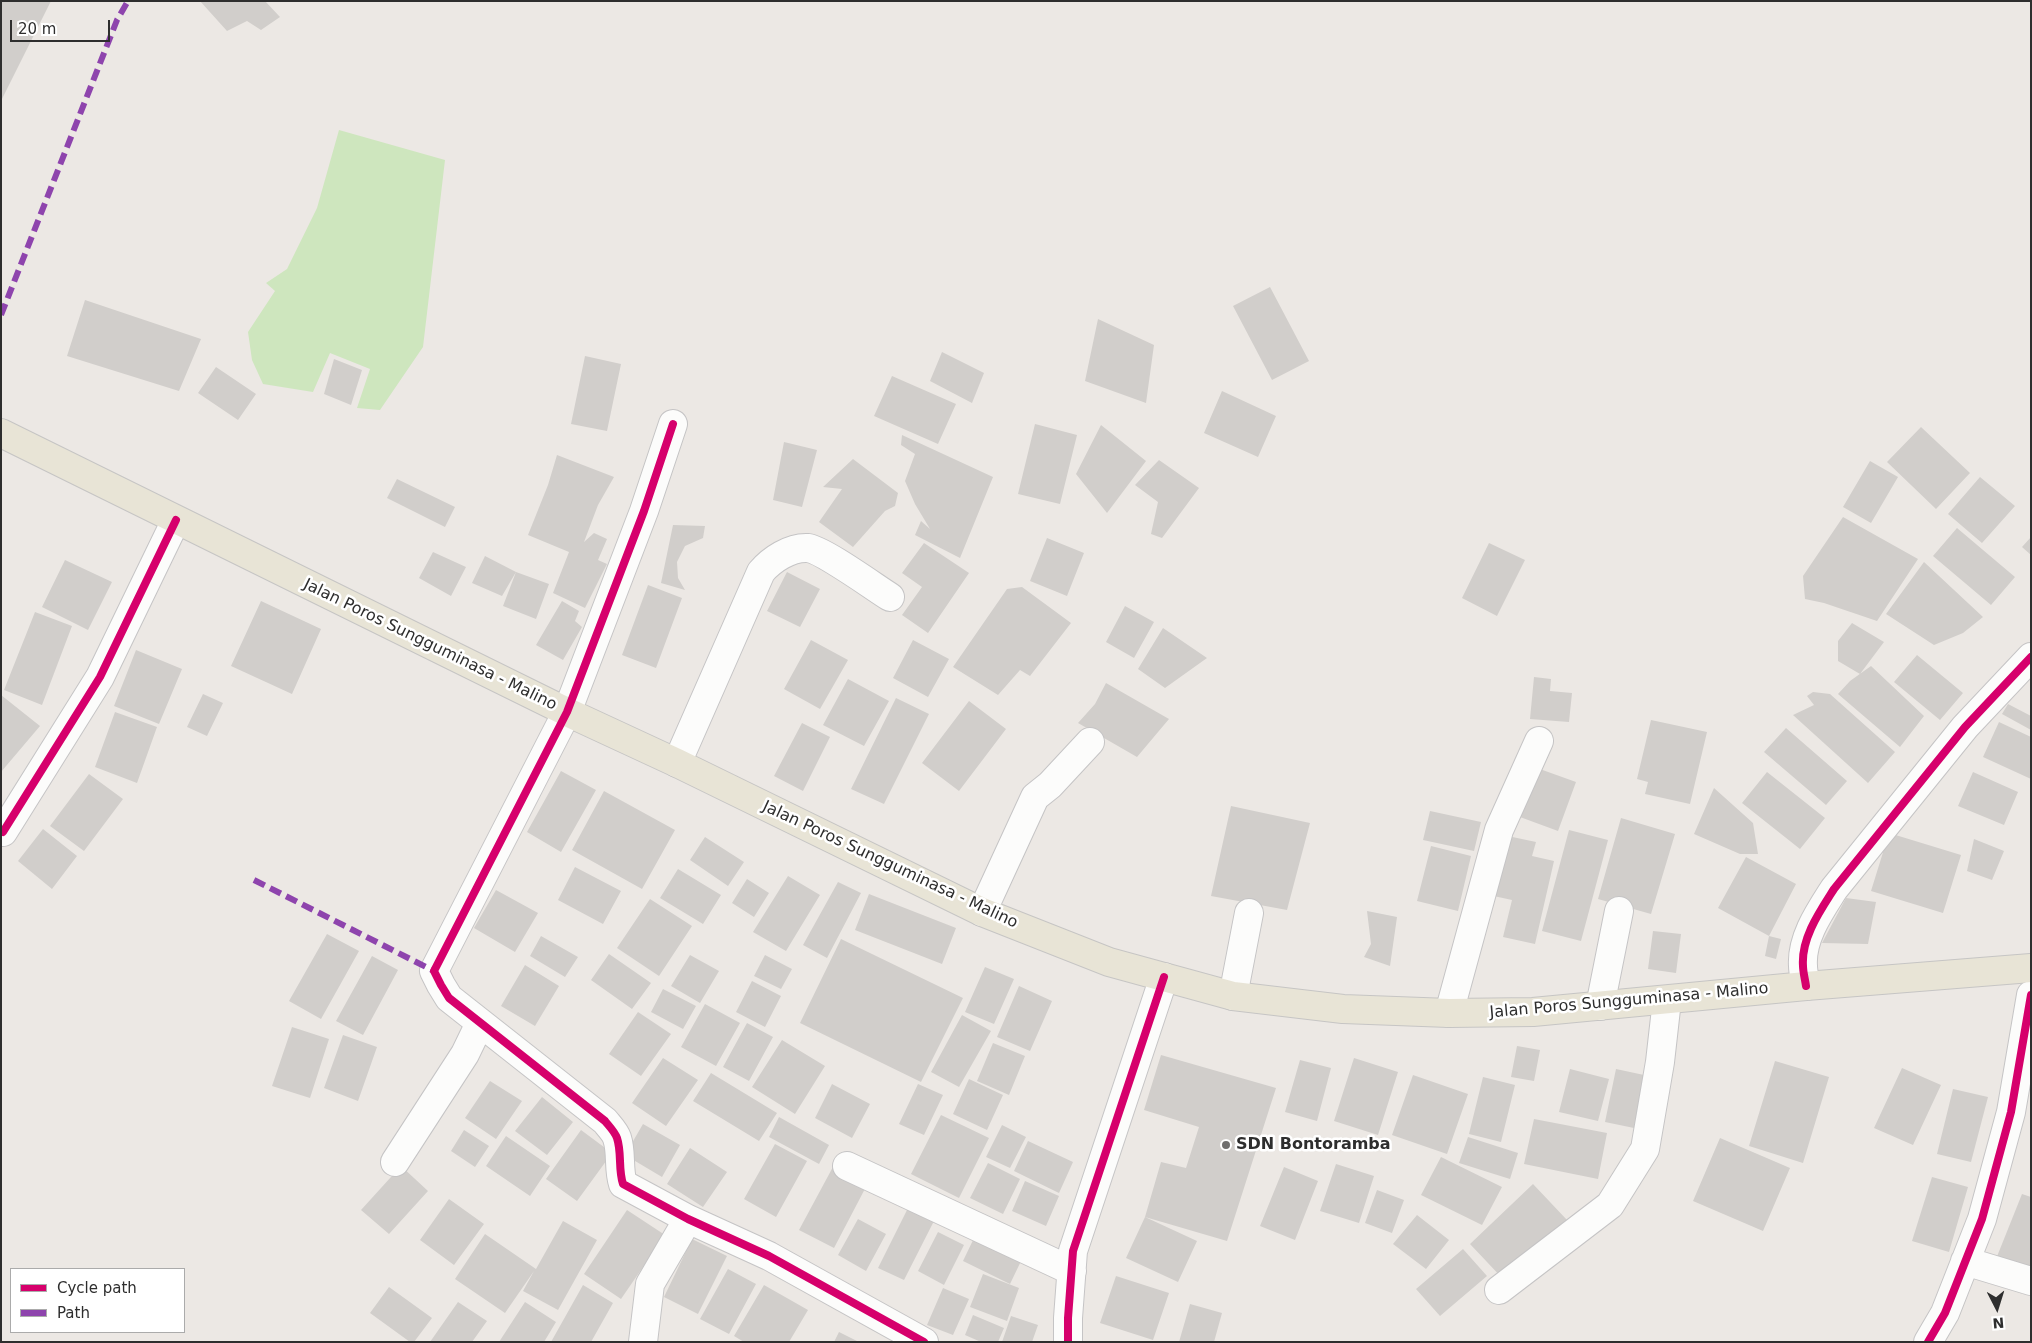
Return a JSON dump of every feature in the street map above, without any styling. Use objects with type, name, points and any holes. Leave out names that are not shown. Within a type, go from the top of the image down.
[{"type":"main road","name":"Jalan Poros Sungguminasa - Malino","points":[[1,433],[567,712],[677,763],[982,912],[1109,962],[1232,996],[1343,1009],[1449,1013],[1533,1012],[1806,986],[2031,968]]},
{"type":"street","points":[[672,424],[644,511],[567,712],[434,970],[450,998],[605,1121],[616,1137],[623,1184],[688,1219],[768,1256],[924,1342]]},
{"type":"street","points":[[3,832],[100,677],[176,520]]},
{"type":"street","points":[[677,763],[761,572],[769,563],[789,552],[808,548],[823,554],[890,597]]},
{"type":"street","points":[[1806,986],[1802,965],[1806,944],[1816,917],[1834,889],[1965,727],[2031,657]]},
{"type":"street","points":[[1449,1013],[1499,830],[1539,741]]},
{"type":"street","points":[[982,912],[1035,797],[1050,785],[1090,742]]},
{"type":"street","points":[[1600,1006],[1619,911]]},
{"type":"street","points":[[1232,996],[1248,912]]},
{"type":"street","points":[[1068,1342],[1068,1318],[1074,1251],[1164,977]]},
{"type":"street","points":[[1928,1342],[1945,1314],[1982,1219],[2011,1112],[2031,995]]},
{"type":"street","points":[[1499,1290],[1610,1205],[1645,1149],[1660,1062],[1667,1000]]},
{"type":"street","points":[[395,1162],[465,1054],[480,1023]]},
{"type":"street","points":[[847,1166],[1072,1271]]},
{"type":"street","points":[[643,1342],[650,1284],[688,1219]]},
{"type":"street","points":[[1966,1261],[2031,1281]]},
{"type":"green space","points":[[339,130],[445,160],[423,347],[380,410],[357,408],[370,369],[330,353],[313,392],[263,384],[252,360],[248,332],[275,291],[266,283],[287,269],[317,208]]},
{"type":"building","points":[[1,1],[51,1],[1,101]]},
{"type":"building","points":[[200,1],[265,1],[280,17],[261,30],[247,21],[227,31]]},
{"type":"building","points":[[1270,287],[1309,361],[1272,380],[1233,306]]},
{"type":"building","points":[[85,300],[201,339],[179,391],[67,356]]},
{"type":"building","points":[[1098,319],[1154,345],[1146,403],[1085,381]]},
{"type":"building","points":[[942,352],[984,373],[972,403],[930,381]]},
{"type":"building","points":[[585,356],[621,364],[607,431],[571,424]]},
{"type":"building","points":[[334,359],[362,370],[351,405],[324,394]]},
{"type":"building","points":[[216,367],[256,394],[238,420],[198,393]]},
{"type":"building","points":[[892,376],[956,404],[938,444],[874,416]]},
{"type":"building","points":[[1222,391],[1276,416],[1258,457],[1204,433]]},
{"type":"building","points":[[1035,424],[1077,435],[1060,504],[1018,494]]},
{"type":"building","points":[[1101,425],[1146,461],[1107,513],[1076,474]]},
{"type":"building","points":[[1921,427],[1970,473],[1936,509],[1887,462]]},
{"type":"building","points":[[902,435],[993,477],[960,558],[915,535],[921,521],[930,529],[915,504],[905,481],[915,454],[901,445]]},
{"type":"building","points":[[784,442],[817,450],[802,507],[773,500]]},
{"type":"building","points":[[557,455],[614,477],[598,505],[584,542],[594,533],[607,539],[598,560],[607,564],[585,608],[553,593],[569,552],[528,535],[548,485]]},
{"type":"building","points":[[853,459],[898,493],[895,506],[885,511],[853,547],[819,522],[842,489],[823,487]]},
{"type":"building","points":[[1159,460],[1199,488],[1162,538],[1151,534],[1158,502],[1135,485]]},
{"type":"building","points":[[1870,461],[1898,477],[1871,523],[1843,507]]},
{"type":"building","points":[[1980,477],[2015,506],[1982,543],[1948,514]]},
{"type":"building","points":[[397,479],[455,507],[445,527],[387,498]]},
{"type":"building","points":[[1843,517],[1918,559],[1877,621],[1824,603],[1805,599],[1803,576]]},
{"type":"building","points":[[673,525],[705,526],[703,538],[685,546],[677,562],[678,578],[685,590],[661,583]]},
{"type":"building","points":[[1957,528],[2015,577],[1991,605],[1933,556]]},
{"type":"building","points":[[2031,537],[2031,555],[2022,547]]},
{"type":"building","points":[[1047,538],[1084,553],[1067,596],[1030,581]]},
{"type":"building","points":[[924,543],[969,573],[928,633],[902,615],[922,587],[902,573]]},
{"type":"building","points":[[1489,543],[1525,560],[1497,616],[1462,598]]},
{"type":"building","points":[[433,552],[466,567],[451,596],[419,578]]},
{"type":"building","points":[[485,556],[516,572],[502,596],[472,583]]},
{"type":"building","points":[[65,560],[112,582],[88,630],[42,607]]},
{"type":"building","points":[[1924,562],[1983,617],[1963,633],[1934,645],[1886,614]]},
{"type":"building","points":[[516,572],[549,584],[536,619],[503,606]]},
{"type":"building","points":[[787,572],[820,589],[800,627],[767,611]]},
{"type":"building","points":[[648,585],[682,598],[656,668],[622,655]]},
{"type":"building","points":[[1022,587],[1071,623],[1030,676],[1020,670],[998,695],[953,667],[1007,589]]},
{"type":"building","points":[[261,601],[321,629],[292,694],[231,666]]},
{"type":"building","points":[[562,601],[579,611],[575,621],[582,627],[563,660],[536,645]]},
{"type":"building","points":[[1125,606],[1154,622],[1134,658],[1106,642]]},
{"type":"building","points":[[35,612],[72,626],[42,705],[4,690]]},
{"type":"building","points":[[1852,623],[1884,642],[1860,674],[1838,661],[1838,641]]},
{"type":"building","points":[[1163,628],[1207,658],[1165,688],[1138,669]]},
{"type":"building","points":[[811,640],[848,660],[820,709],[784,689]]},
{"type":"building","points":[[913,640],[949,659],[928,697],[893,678]]},
{"type":"building","points":[[136,650],[182,669],[159,724],[114,706]]},
{"type":"building","points":[[1917,655],[1963,693],[1940,720],[1894,682]]},
{"type":"building","points":[[1871,666],[1924,716],[1900,747],[1838,694],[1850,681]]},
{"type":"building","points":[[1534,677],[1551,679],[1550,691],[1572,693],[1569,722],[1530,719]]},
{"type":"building","points":[[848,679],[889,701],[864,746],[823,725]]},
{"type":"building","points":[[1106,683],[1169,719],[1137,757],[1078,723],[1095,704]]},
{"type":"building","points":[[1813,692],[1830,694],[1895,752],[1868,783],[1793,715],[1814,705],[1807,696]]},
{"type":"building","points":[[203,694],[223,703],[207,736],[187,727]]},
{"type":"building","points":[[1,695],[40,726],[1,772]]},
{"type":"building","points":[[896,698],[929,714],[884,804],[851,789]]},
{"type":"building","points":[[969,701],[1006,729],[959,791],[922,763]]},
{"type":"building","points":[[2008,704],[2031,716],[2031,730],[2002,714]]},
{"type":"building","points":[[115,712],[157,727],[137,783],[95,767]]},
{"type":"building","points":[[1651,720],[1707,732],[1690,804],[1645,794],[1648,782],[1637,779]]},
{"type":"building","points":[[1999,722],[2031,737],[2031,779],[1983,757]]},
{"type":"building","points":[[802,723],[830,737],[803,791],[774,776]]},
{"type":"building","points":[[1786,728],[1847,781],[1826,805],[1764,752]]},
{"type":"building","points":[[1537,768],[1576,782],[1558,831],[1520,817]]},
{"type":"building","points":[[561,771],[596,790],[561,852],[527,832]]},
{"type":"building","points":[[1767,772],[1825,818],[1800,849],[1742,803]]},
{"type":"building","points":[[1973,772],[2018,792],[2004,825],[1958,806]]},
{"type":"building","points":[[89,774],[123,799],[84,851],[50,826]]},
{"type":"building","points":[[1714,788],[1753,823],[1758,854],[1740,854],[1694,834]]},
{"type":"building","points":[[604,791],[675,830],[642,889],[572,850]]},
{"type":"building","points":[[1231,806],[1310,823],[1287,910],[1211,896]]},
{"type":"building","points":[[1430,811],[1481,822],[1474,851],[1423,840]]},
{"type":"building","points":[[1621,818],[1675,834],[1651,914],[1598,899]]},
{"type":"building","points":[[43,829],[77,856],[52,889],[18,861]]},
{"type":"building","points":[[1569,830],[1608,840],[1581,941],[1542,931]]},
{"type":"building","points":[[1889,833],[1961,855],[1943,913],[1871,891]]},
{"type":"building","points":[[1503,835],[1536,842],[1532,856],[1554,861],[1535,944],[1503,937],[1512,900],[1489,895]]},
{"type":"building","points":[[705,837],[744,862],[728,886],[690,860]]},
{"type":"building","points":[[1974,839],[2004,851],[1992,880],[1967,871]]},
{"type":"building","points":[[1431,846],[1471,856],[1458,911],[1417,901]]},
{"type":"building","points":[[1746,857],[1796,884],[1769,936],[1718,908]]},
{"type":"building","points":[[575,867],[621,891],[603,924],[558,900]]},
{"type":"building","points":[[678,869],[721,895],[703,924],[660,898]]},
{"type":"building","points":[[788,876],[820,895],[786,951],[753,932]]},
{"type":"building","points":[[747,879],[769,893],[754,917],[732,903]]},
{"type":"building","points":[[838,882],[861,893],[827,958],[803,945]]},
{"type":"building","points":[[496,890],[538,913],[515,952],[474,928]]},
{"type":"building","points":[[869,894],[956,928],[942,964],[855,930]]},
{"type":"building","points":[[1846,898],[1876,902],[1868,944],[1822,943]]},
{"type":"building","points":[[650,899],[692,926],[659,976],[617,948]]},
{"type":"building","points":[[1367,911],[1397,917],[1390,966],[1364,957],[1371,944]]},
{"type":"building","points":[[1653,931],[1681,934],[1676,973],[1648,969]]},
{"type":"building","points":[[327,934],[359,951],[321,1019],[289,1001]]},
{"type":"building","points":[[541,936],[578,957],[565,977],[530,956]]},
{"type":"building","points":[[1769,936],[1781,939],[1776,959],[1765,956]]},
{"type":"building","points":[[841,939],[963,998],[921,1082],[800,1023]]},
{"type":"building","points":[[609,954],[651,983],[632,1009],[591,980]]},
{"type":"building","points":[[690,955],[719,971],[700,1003],[671,986]]},
{"type":"building","points":[[765,955],[792,969],[781,989],[754,976]]},
{"type":"building","points":[[372,956],[398,970],[363,1035],[336,1021]]},
{"type":"building","points":[[525,965],[559,986],[535,1026],[501,1006]]},
{"type":"building","points":[[985,967],[1014,979],[994,1024],[965,1012]]},
{"type":"building","points":[[752,981],[781,996],[765,1027],[736,1012]]},
{"type":"building","points":[[1019,986],[1052,1001],[1030,1051],[997,1037]]},
{"type":"building","points":[[663,989],[696,1006],[683,1029],[651,1012]]},
{"type":"building","points":[[705,1004],[740,1023],[716,1066],[681,1047]]},
{"type":"building","points":[[638,1012],[671,1034],[641,1076],[609,1054]]},
{"type":"building","points":[[962,1015],[991,1031],[959,1087],[931,1072]]},
{"type":"building","points":[[747,1023],[773,1037],[749,1081],[723,1067]]},
{"type":"building","points":[[292,1027],[329,1039],[310,1098],[272,1086]]},
{"type":"building","points":[[343,1035],[377,1047],[358,1101],[324,1088]]},
{"type":"building","points":[[782,1040],[825,1066],[795,1114],[752,1087]]},
{"type":"building","points":[[993,1043],[1025,1056],[1009,1095],[977,1081]]},
{"type":"building","points":[[1517,1046],[1540,1050],[1534,1081],[1511,1077]]},
{"type":"building","name":"SDN Bontoramba","points":[[1161,1055],[1276,1088],[1227,1241],[1145,1217],[1161,1162],[1186,1168],[1199,1127],[1144,1110]]},
{"type":"building","points":[[663,1058],[698,1080],[666,1126],[632,1103]]},
{"type":"building","points":[[1354,1058],[1398,1072],[1378,1135],[1334,1121]]},
{"type":"building","points":[[1300,1060],[1331,1068],[1317,1121],[1285,1112]]},
{"type":"building","points":[[1775,1061],[1829,1077],[1803,1163],[1749,1146]]},
{"type":"building","points":[[1902,1068],[1941,1085],[1913,1145],[1874,1128]]},
{"type":"building","points":[[1570,1069],[1609,1079],[1598,1121],[1559,1112]]},
{"type":"building","points":[[1616,1069],[1644,1075],[1634,1128],[1605,1122]]},
{"type":"building","points":[[711,1073],[777,1113],[759,1141],[693,1101]]},
{"type":"building","points":[[1413,1075],[1468,1094],[1447,1154],[1392,1135]]},
{"type":"building","points":[[1483,1077],[1515,1085],[1501,1142],[1469,1134]]},
{"type":"building","points":[[969,1079],[1003,1095],[987,1130],[953,1114]]},
{"type":"building","points":[[490,1081],[522,1101],[496,1139],[465,1118]]},
{"type":"building","points":[[832,1084],[870,1104],[852,1138],[815,1118]]},
{"type":"building","points":[[918,1084],[943,1095],[924,1135],[899,1124]]},
{"type":"building","points":[[1953,1089],[1988,1097],[1971,1162],[1937,1154]]},
{"type":"building","points":[[542,1097],[573,1122],[547,1155],[515,1131]]},
{"type":"building","points":[[941,1115],[989,1138],[959,1198],[911,1174]]},
{"type":"building","points":[[779,1117],[829,1145],[819,1164],[769,1137]]},
{"type":"building","points":[[1534,1119],[1607,1133],[1598,1179],[1524,1164]]},
{"type":"building","points":[[643,1124],[680,1145],[662,1177],[625,1155]]},
{"type":"building","points":[[1002,1125],[1026,1137],[1010,1168],[986,1157]]},
{"type":"building","points":[[464,1130],[489,1146],[475,1167],[451,1151]]},
{"type":"building","points":[[581,1130],[612,1153],[577,1201],[546,1179]]},
{"type":"building","points":[[506,1136],[550,1166],[530,1196],[486,1166]]},
{"type":"building","points":[[1468,1137],[1518,1153],[1510,1179],[1459,1163]]},
{"type":"building","points":[[1720,1138],[1790,1168],[1763,1231],[1693,1201]]},
{"type":"building","points":[[1028,1141],[1073,1162],[1059,1193],[1014,1171]]},
{"type":"building","points":[[775,1144],[807,1161],[776,1217],[744,1199]]},
{"type":"building","points":[[690,1148],[727,1172],[703,1207],[667,1184]]},
{"type":"building","points":[[1441,1157],[1502,1187],[1482,1225],[1421,1195]]},
{"type":"building","points":[[988,1163],[1020,1179],[1003,1214],[970,1198]]},
{"type":"building","points":[[1336,1164],[1374,1176],[1359,1223],[1320,1211]]},
{"type":"building","points":[[834,1165],[868,1183],[834,1248],[799,1230]]},
{"type":"building","points":[[401,1166],[428,1191],[389,1234],[361,1210]]},
{"type":"building","points":[[1284,1167],[1318,1181],[1295,1240],[1260,1226]]},
{"type":"building","points":[[1932,1177],[1968,1187],[1949,1252],[1912,1241]]},
{"type":"building","points":[[1025,1181],[1059,1196],[1046,1226],[1012,1211]]},
{"type":"building","points":[[1533,1184],[1567,1220],[1504,1280],[1470,1244]]},
{"type":"building","points":[[1377,1190],[1404,1200],[1392,1233],[1365,1223]]},
{"type":"building","points":[[2022,1194],[2031,1197],[2031,1273],[1996,1259]]},
{"type":"building","points":[[449,1199],[484,1224],[454,1265],[420,1240]]},
{"type":"building","points":[[908,1208],[934,1221],[904,1280],[878,1268]]},
{"type":"building","points":[[627,1210],[665,1235],[621,1299],[584,1274]]},
{"type":"building","points":[[1417,1215],[1449,1240],[1426,1269],[1393,1244]]},
{"type":"building","points":[[1145,1217],[1197,1241],[1178,1282],[1126,1258]]},
{"type":"building","points":[[858,1219],[886,1234],[866,1271],[838,1255]]},
{"type":"building","points":[[563,1221],[597,1240],[558,1310],[523,1291],[534,1271],[505,1313],[455,1279],[485,1234],[536,1269]]},
{"type":"building","points":[[938,1232],[964,1245],[944,1285],[918,1271]]},
{"type":"building","points":[[975,1236],[1022,1259],[1010,1284],[963,1261]]},
{"type":"building","points":[[692,1239],[727,1256],[698,1314],[664,1297]]},
{"type":"building","points":[[1463,1249],[1487,1276],[1440,1316],[1416,1289]]},
{"type":"building","points":[[728,1269],[756,1284],[729,1334],[700,1319]]},
{"type":"building","points":[[983,1274],[1019,1288],[1007,1321],[970,1307]]},
{"type":"building","points":[[1116,1276],[1169,1293],[1153,1340],[1100,1323]]},
{"type":"building","points":[[583,1285],[613,1303],[591,1342],[551,1342]]},
{"type":"building","points":[[764,1285],[808,1310],[789,1342],[744,1342],[734,1336]]},
{"type":"building","points":[[389,1287],[432,1318],[414,1342],[410,1342],[370,1313]]},
{"type":"building","points":[[943,1288],[969,1299],[953,1335],[927,1325]]},
{"type":"building","points":[[458,1302],[487,1321],[472,1342],[430,1342]]},
{"type":"building","points":[[525,1302],[556,1322],[544,1342],[499,1342]]},
{"type":"building","points":[[1190,1304],[1222,1313],[1214,1342],[1179,1342]]},
{"type":"building","points":[[973,1315],[1004,1328],[998,1342],[981,1342],[965,1335]]},
{"type":"building","points":[[1011,1316],[1038,1325],[1032,1342],[1002,1342]]},
{"type":"building","points":[[839,1332],[859,1342],[834,1342]]},
{"type":"marked path","points":[[1,315],[117,20],[128,1]]},
{"type":"marked path","points":[[254,880],[434,971]]},
{"type":"cycle path","points":[[673,424],[644,511],[567,712],[434,971],[449,998],[605,1121],[617,1138],[623,1184],[688,1219],[769,1256],[924,1342]]},
{"type":"cycle path","points":[[3,832],[100,677],[176,520]]},
{"type":"cycle path","points":[[1806,986],[1803,966],[1805,945],[1812,925],[1834,889],[1965,727],[2031,657]]},
{"type":"cycle path","points":[[1068,1342],[1073,1251],[1164,977]]},
{"type":"cycle path","points":[[1928,1342],[1945,1313],[1982,1219],[2011,1112],[2031,995]]},
{"type":"place","name":"SDN Bontoramba","points":[[1226,1145]]}]
